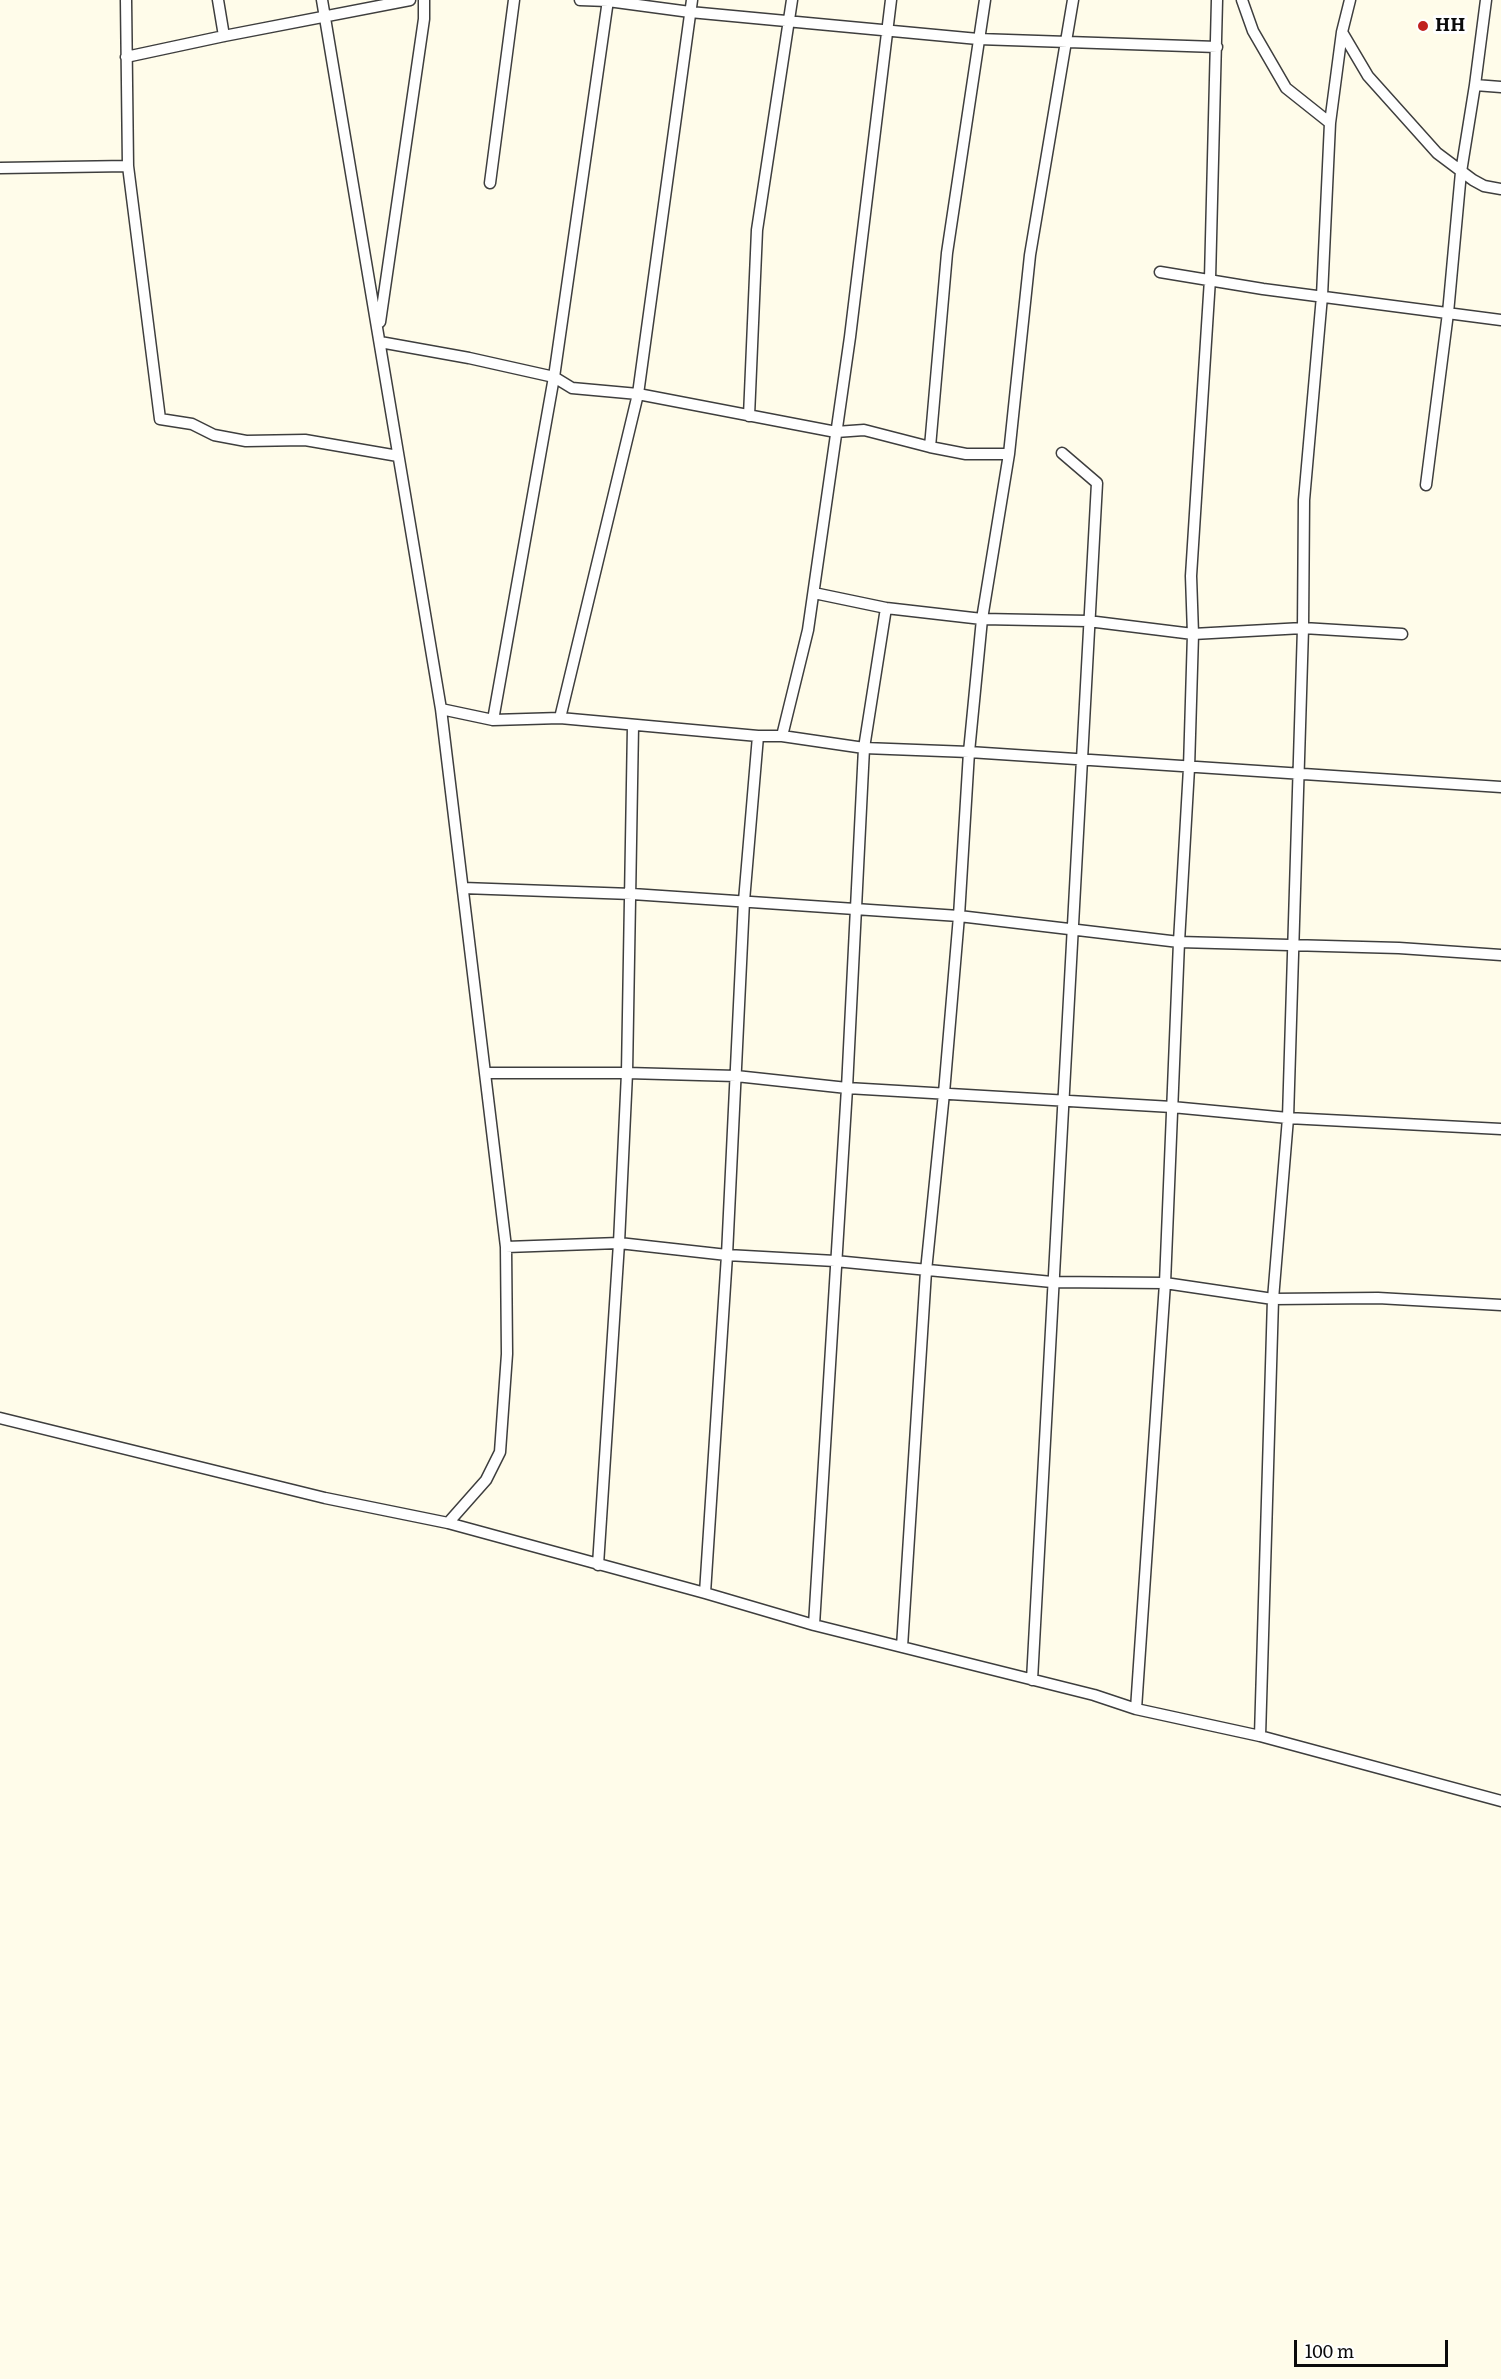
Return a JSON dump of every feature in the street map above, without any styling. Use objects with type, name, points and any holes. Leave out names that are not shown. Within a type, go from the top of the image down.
[{"type":"street","points":[[126,0],[128,166],[160,419],[192,424],[213,435],[246,441],[305,440],[398,456]]},
{"type":"street","points":[[218,0],[224,36]]},
{"type":"street","points":[[322,0],[441,709],[506,1247],[507,1354],[500,1452],[486,1480],[448,1523]]},
{"type":"street","points":[[126,57],[410,0]]},
{"type":"street","points":[[379,337],[424,19],[424,0]]},
{"type":"street","points":[[490,183],[514,0]]},
{"type":"street","points":[[580,0],[608,0],[690,12],[978,39],[1217,47]]},
{"type":"street","points":[[493,720],[554,377],[608,0]]},
{"type":"street","points":[[560,718],[638,394],[692,0]]},
{"type":"street","points":[[749,416],[757,230],[792,0]]},
{"type":"street","points":[[782,736],[808,630],[814,593],[850,337],[891,0]]},
{"type":"street","points":[[930,447],[947,253],[985,0]]},
{"type":"street","points":[[902,1647],[926,1271],[944,1093],[959,916],[969,752],[982,619],[1010,454],[1030,255],[1067,42],[1072,0]]},
{"type":"street","points":[[1136,1709],[1165,1283],[1179,942],[1189,768],[1193,634],[1191,576],[1210,279],[1218,0]]},
{"type":"street","points":[[1242,0],[1253,31],[1286,88],[1330,123]]},
{"type":"street","points":[[1260,1736],[1273,1299],[1288,1118],[1303,628],[1304,500],[1322,296],[1330,123],[1342,32],[1350,0]]},
{"type":"street","points":[[1426,485],[1448,313],[1461,172],[1486,0]]},
{"type":"street","points":[[1342,32],[1368,76],[1437,153],[1484,186],[1501,189]]},
{"type":"street","points":[[1475,85],[1501,87]]},
{"type":"street","points":[[0,168],[128,166]]},
{"type":"street","points":[[1160,272],[1263,289],[1501,320]]},
{"type":"street","points":[[379,337],[554,377],[572,388],[638,394],[836,432],[864,429],[966,454],[1010,454]]},
{"type":"street","points":[[1032,1680],[1097,483],[1062,453]]},
{"type":"street","points":[[814,593],[886,608],[982,619],[1088,621],[1193,634],[1303,628],[1402,634]]},
{"type":"street","points":[[814,1625],[847,1088],[864,748],[886,608]]},
{"type":"street","points":[[441,709],[493,720],[560,718],[633,726],[782,736],[864,748],[969,752],[1501,787]]},
{"type":"street","points":[[598,1565],[619,1243],[627,1073],[632,894],[633,726]]},
{"type":"street","points":[[705,1593],[727,1255],[744,902],[758,736]]},
{"type":"street","points":[[463,888],[632,894],[959,916],[1179,942],[1399,948],[1501,955]]},
{"type":"street","points":[[486,1073],[736,1076],[847,1088],[1172,1107],[1288,1118],[1501,1129]]},
{"type":"street","points":[[506,1247],[619,1243],[727,1255],[835,1261],[1052,1282],[1165,1283],[1273,1299],[1378,1298],[1501,1305]]},
{"type":"street","points":[[0,1418],[325,1498],[448,1523],[814,1625],[1095,1695],[1136,1709],[1260,1736],[1501,1801]]},
{"type":"place","name":"HH","points":[[1423,26]]}]
